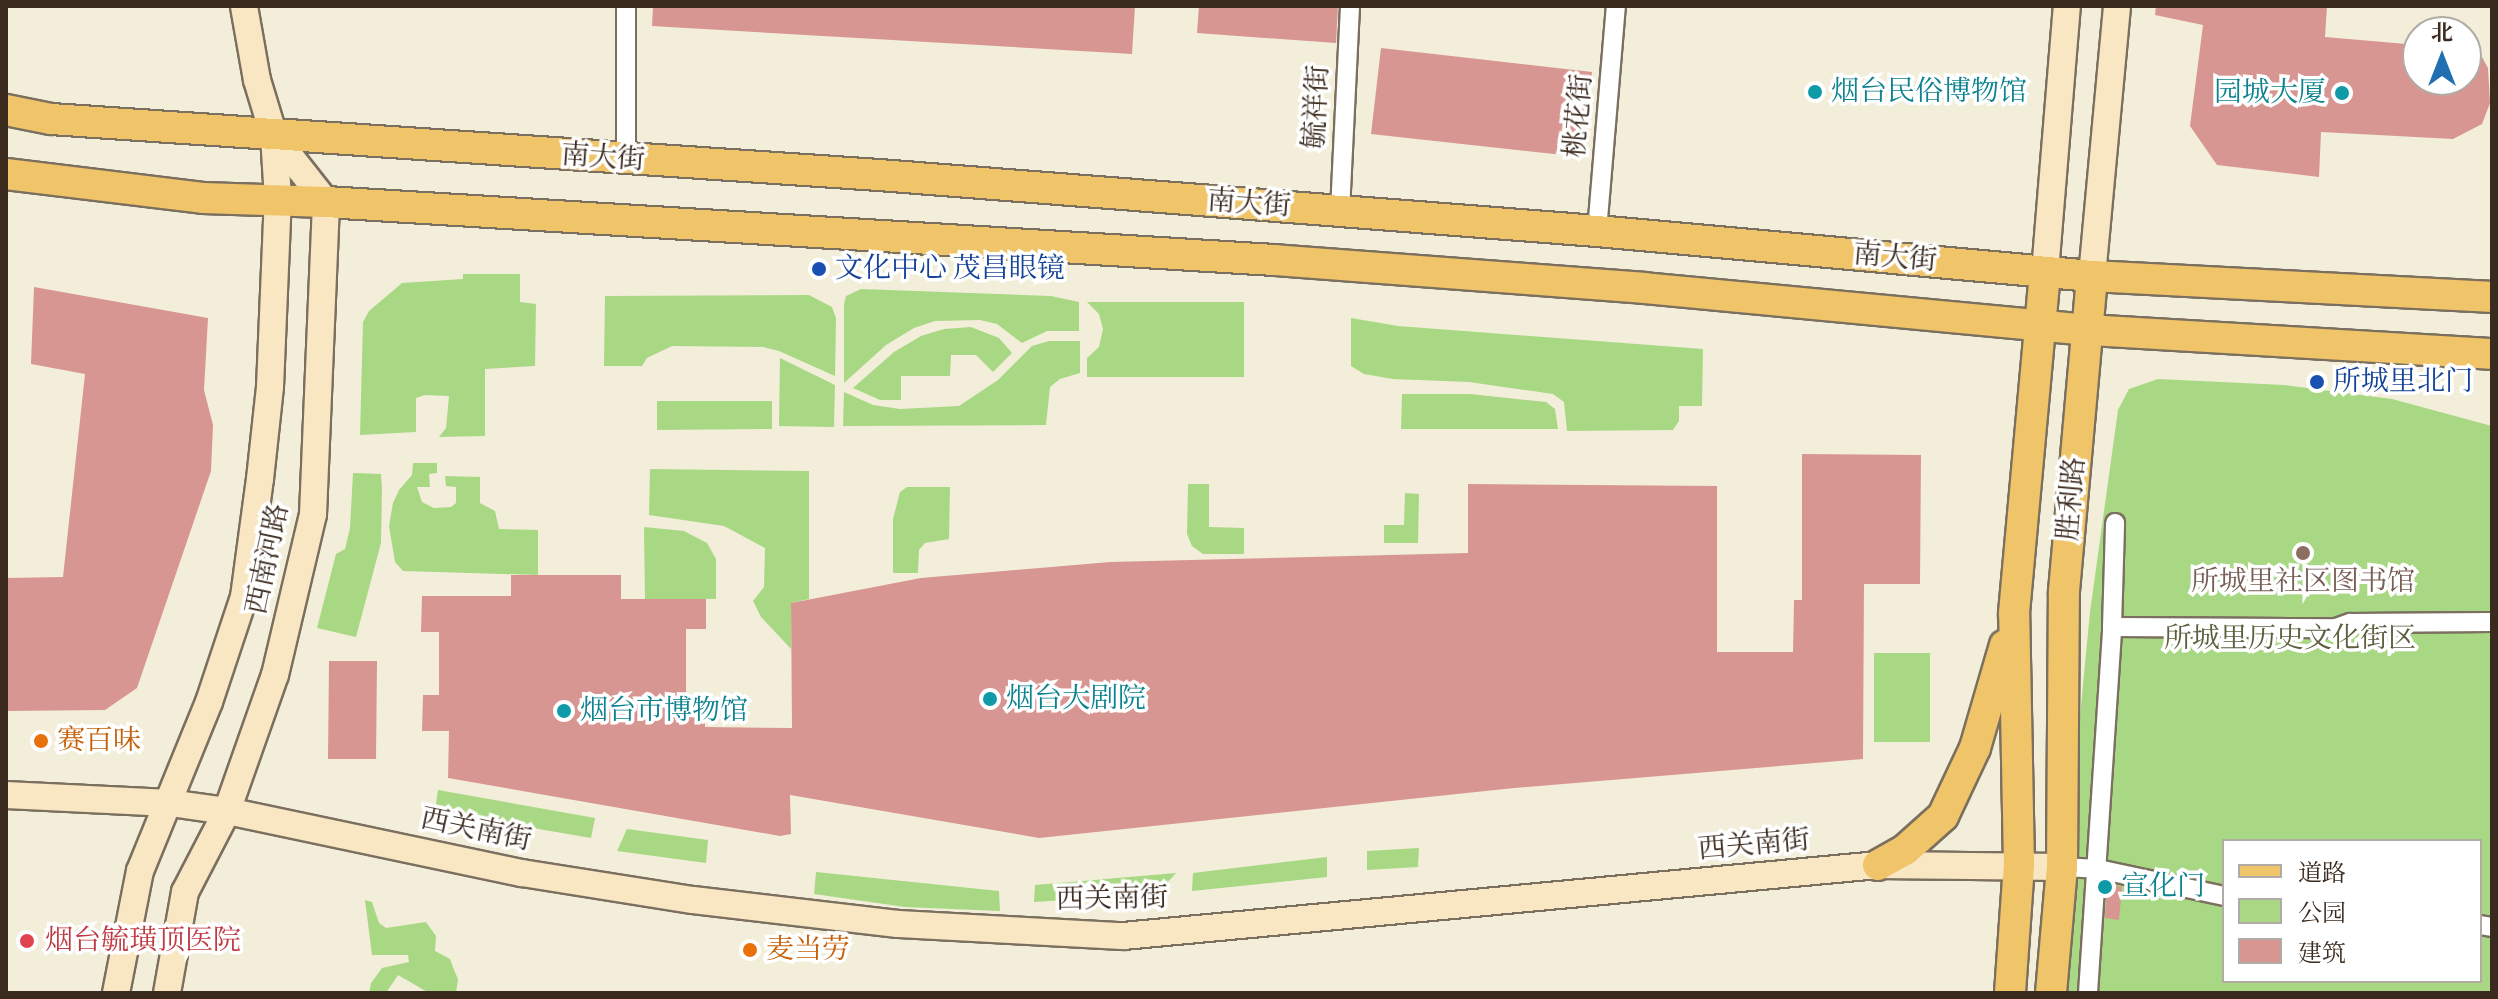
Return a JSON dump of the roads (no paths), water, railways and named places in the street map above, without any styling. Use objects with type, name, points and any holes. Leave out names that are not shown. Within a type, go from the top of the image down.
[{"type":"main road","name":"西南河路","points":[[116,993],[140,871],[170,803],[244,597],[270,387],[278,199],[274,136],[257,80],[244,6]]},
{"type":"main road","name":"胜利路","points":[[2010,993],[2019,865],[2014,613],[2067,6]]},
{"type":"main road","name":"胜利路","points":[[2051,993],[2062,867],[2064,591],[2117,6]]},
{"type":"main road","name":"南大街","points":[[6,110],[51,119],[274,136],[1597,231],[2092,276],[2492,297]]},
{"type":"main road","name":"西南河路","points":[[167,993],[185,892],[227,811],[275,675],[313,514],[326,202],[274,136]]},
{"type":"main road","name":"南大街","points":[[6,174],[203,198],[278,199],[1289,261],[1644,288],[2089,330],[2492,354]]},
{"type":"main road","points":[[1878,865],[1926,834],[1943,816],[1960,786],[1989,707],[2014,613]]},
{"type":"main road","name":"西关南街","points":[[6,795],[170,803],[227,811],[522,873],[693,900],[898,924],[1123,936],[1878,865],[2062,867]]},
{"type":"street","points":[[626,6],[626,159]]},
{"type":"street","name":"毓祥街","points":[[1340,211],[1350,6]]},
{"type":"street","name":"桃花街","points":[[1597,231],[1616,6]]},
{"type":"street","points":[[2088,993],[2112,627],[2115,523]]},
{"type":"street","points":[[2112,627],[2336,628],[2350,623],[2492,622]]},
{"type":"street","points":[[2062,867],[2098,869],[2222,896]]},
{"type":"place","name":"烟台民俗博物馆","points":[[1815,92]]},
{"type":"place","name":"园城大厦","points":[[2342,93]]},
{"type":"place","name":"文化中心 茂昌眼镜","points":[[819,269]]},
{"type":"place","name":"所城里北门","points":[[2317,382]]},
{"type":"place","name":"所城里社区图书馆","points":[[2303,553]]},
{"type":"place","name":"烟台大剧院","points":[[990,699]]},
{"type":"place","name":"烟台市博物馆","points":[[564,711]]},
{"type":"place","name":"赛百味","points":[[41,741]]},
{"type":"place","name":"宣化门","points":[[2105,887]]},
{"type":"place","name":"烟台毓璜顶医院","points":[[27,941]]},
{"type":"place","name":"麦当劳","points":[[750,950]]},
{"type":"park label","name":"所城里历史文化街区","points":[[2290,639]]}]
